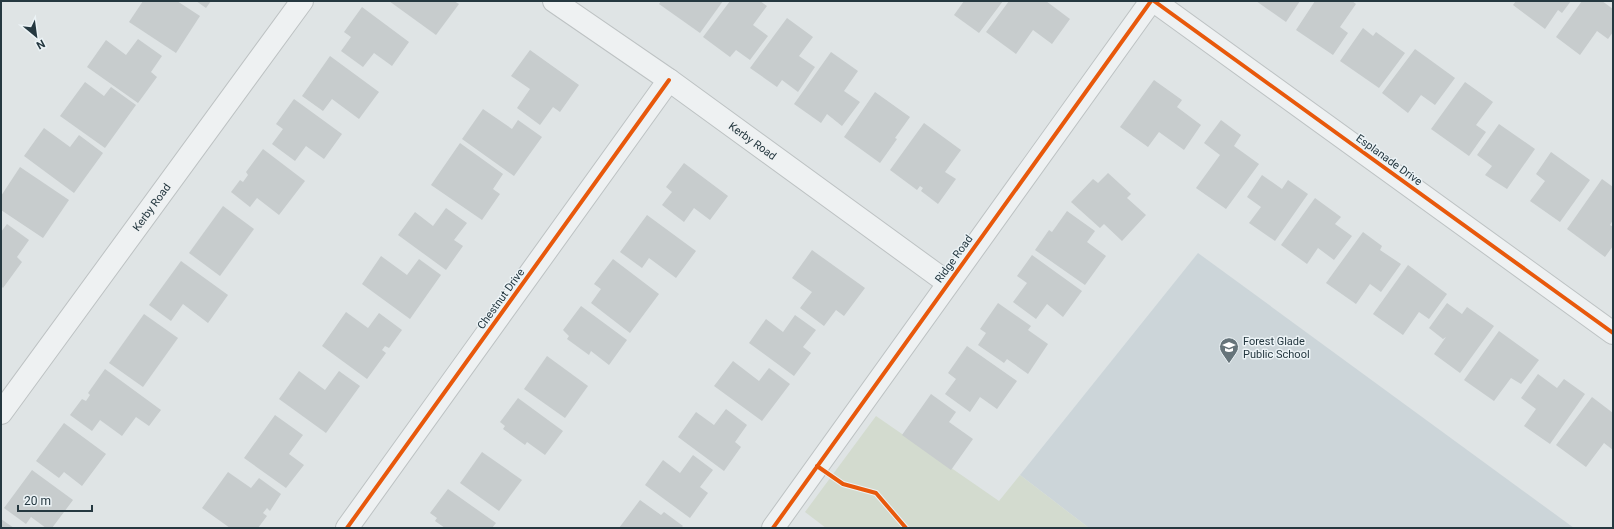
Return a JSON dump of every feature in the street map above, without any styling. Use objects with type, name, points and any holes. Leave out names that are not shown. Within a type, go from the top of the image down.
[{"type":"street","name":"Kerby Road","points":[[1,413],[302,1]]},
{"type":"street","name":"Kerby Road","points":[[554,1],[669,80],[948,283]]},
{"type":"street","name":"Ridge Road","points":[[773,528],[1152,1]]},
{"type":"street","name":"Esplanade Drive","points":[[1152,1],[1613,333]]},
{"type":"street","name":"Chestnut Drive","points":[[347,528],[669,80]]},
{"type":"shaded area","name":"Forest Glade Public School","points":[[1198,253],[1574,528],[1089,528],[1020,475]]},
{"type":"shaded area","points":[[876,416],[999,501],[1020,475],[1089,528],[826,528],[805,512]]},
{"type":"building","points":[[143,1],[177,1],[200,16],[176,53],[129,22]]},
{"type":"building","points":[[196,1],[211,1],[206,8]]},
{"type":"building","points":[[389,1],[454,1],[459,4],[436,35]]},
{"type":"building","points":[[661,1],[723,1],[700,33],[659,4]]},
{"type":"building","points":[[730,1],[760,1],[767,6],[753,25],[768,36],[750,60],[736,50],[730,57],[703,37]]},
{"type":"building","points":[[964,1],[1003,1],[979,33],[954,15]]},
{"type":"building","points":[[1009,1],[1046,1],[1070,19],[1052,44],[1033,30],[1016,54],[986,32]]},
{"type":"building","points":[[1256,1],[1300,1],[1286,22]]},
{"type":"building","points":[[1315,1],[1352,1],[1356,4],[1340,27],[1348,33],[1333,55],[1296,30]]},
{"type":"building","points":[[1516,1],[1571,1],[1562,13],[1558,10],[1545,29],[1513,5]]},
{"type":"building","points":[[1582,1],[1602,1],[1613,9],[1613,32],[1608,39],[1597,31],[1580,55],[1556,37]]},
{"type":"building","points":[[362,7],[409,42],[392,66],[374,53],[363,67],[341,51],[351,37],[344,32]]},
{"type":"building","points":[[787,18],[813,37],[799,56],[815,67],[798,92],[782,80],[777,87],[750,68]]},
{"type":"building","points":[[1363,28],[1373,36],[1376,32],[1405,53],[1379,88],[1340,61]]},
{"type":"building","points":[[138,39],[162,56],[151,72],[157,77],[138,103],[87,67],[106,40],[126,55]]},
{"type":"building","points":[[1415,49],[1455,78],[1435,105],[1421,95],[1408,113],[1382,93]]},
{"type":"building","points":[[530,50],[579,85],[560,112],[553,107],[540,125],[517,108],[530,89],[511,76]]},
{"type":"building","points":[[831,52],[858,71],[844,91],[860,102],[842,126],[827,114],[821,123],[794,104]]},
{"type":"building","points":[[330,56],[379,92],[359,119],[332,99],[323,111],[302,96]]},
{"type":"building","points":[[1154,80],[1182,100],[1177,107],[1201,125],[1184,150],[1159,132],[1148,147],[1120,127]]},
{"type":"building","points":[[85,82],[104,96],[111,87],[136,105],[105,148],[60,116]]},
{"type":"building","points":[[1465,82],[1493,102],[1476,125],[1486,132],[1469,156],[1431,129]]},
{"type":"building","points":[[875,92],[910,117],[880,163],[844,137]]},
{"type":"building","points":[[294,99],[342,134],[324,159],[306,146],[295,161],[272,144],[283,129],[276,124]]},
{"type":"building","points":[[483,109],[512,129],[518,120],[542,137],[514,176],[462,139]]},
{"type":"building","points":[[1221,120],[1241,135],[1234,146],[1259,164],[1226,209],[1196,188],[1220,155],[1204,143]]},
{"type":"building","points":[[924,123],[961,150],[945,172],[956,179],[938,204],[921,191],[923,188],[920,186],[917,190],[890,170]]},
{"type":"building","points":[[1499,124],[1535,149],[1507,189],[1485,175],[1492,166],[1477,155]]},
{"type":"building","points":[[44,128],[70,147],[79,135],[103,153],[74,193],[24,156]]},
{"type":"building","points":[[460,143],[503,174],[493,189],[500,194],[482,220],[431,185]]},
{"type":"building","points":[[263,149],[305,181],[279,215],[257,198],[250,207],[231,192],[240,180],[243,182],[248,175],[246,172]]},
{"type":"building","points":[[1551,152],[1590,180],[1560,222],[1530,201],[1545,181],[1536,174]]},
{"type":"building","points":[[684,163],[728,196],[710,220],[694,208],[684,222],[662,205],[672,192],[666,187]]},
{"type":"building","points":[[20,167],[69,200],[43,238],[1,210],[1,196]]},
{"type":"building","points":[[1108,173],[1131,194],[1127,198],[1146,215],[1122,241],[1104,224],[1100,228],[1071,202],[1093,179],[1098,183]]},
{"type":"building","points":[[1262,175],[1282,189],[1288,180],[1308,194],[1275,241],[1249,223],[1261,207],[1247,197]]},
{"type":"building","points":[[1602,179],[1613,187],[1613,220],[1610,225],[1613,227],[1613,246],[1605,257],[1567,229]]},
{"type":"building","points":[[1315,198],[1341,217],[1335,224],[1352,236],[1334,260],[1318,248],[1307,264],[1281,245]]},
{"type":"building","points":[[223,206],[254,229],[220,276],[189,253]]},
{"type":"building","points":[[446,208],[467,223],[454,240],[463,246],[446,270],[398,235],[415,212],[433,226]]},
{"type":"building","points":[[1067,211],[1095,231],[1087,242],[1106,256],[1085,285],[1035,250],[1049,230],[1052,232]]},
{"type":"building","points":[[647,215],[696,251],[676,278],[649,258],[642,268],[620,252]]},
{"type":"building","points":[[7,224],[29,240],[17,257],[22,262],[3,288],[1,286],[1,232]]},
{"type":"building","points":[[1363,232],[1382,246],[1380,250],[1401,264],[1381,292],[1370,284],[1356,304],[1326,283]]},
{"type":"building","points":[[812,250],[865,288],[844,316],[836,310],[824,326],[800,308],[812,292],[792,278]]},
{"type":"building","points":[[1032,255],[1082,291],[1063,317],[1047,304],[1036,319],[1013,302],[1027,283],[1017,276]]},
{"type":"building","points":[[381,256],[407,275],[419,259],[441,275],[410,319],[362,284]]},
{"type":"building","points":[[613,259],[659,294],[630,333],[591,303],[601,289],[594,284]]},
{"type":"building","points":[[181,261],[228,295],[208,323],[183,304],[171,321],[149,305]]},
{"type":"building","points":[[1408,265],[1447,294],[1429,319],[1419,312],[1403,335],[1373,314]]},
{"type":"building","points":[[998,303],[1031,326],[1028,330],[1048,344],[1028,374],[1007,359],[1004,363],[978,345],[986,333],[980,329]]},
{"type":"building","points":[[1447,303],[1462,314],[1467,307],[1494,326],[1460,373],[1434,354],[1446,337],[1443,339],[1429,328]]},
{"type":"building","points":[[581,306],[627,340],[609,365],[591,351],[589,355],[567,339],[569,336],[563,330]]},
{"type":"building","points":[[346,312],[368,328],[379,313],[402,330],[389,348],[385,346],[382,350],[386,353],[367,379],[322,346]]},
{"type":"building","points":[[144,314],[178,338],[143,387],[109,363]]},
{"type":"building","points":[[795,315],[816,330],[803,347],[811,353],[794,376],[749,343],[766,319],[783,332]]},
{"type":"building","points":[[1499,331],[1539,360],[1521,384],[1511,378],[1494,401],[1464,380]]},
{"type":"building","points":[[967,346],[1017,381],[997,409],[980,397],[970,412],[945,394],[956,379],[948,373]]},
{"type":"building","points":[[547,356],[588,386],[565,418],[524,389]]},
{"type":"building","points":[[733,361],[759,381],[769,368],[790,384],[762,421],[714,386]]},
{"type":"building","points":[[105,369],[161,410],[149,426],[136,417],[122,436],[100,420],[92,431],[70,415],[82,399],[86,401],[90,395],[88,393]]},
{"type":"building","points":[[299,371],[325,390],[339,371],[360,386],[326,433],[279,399]]},
{"type":"building","points":[[1538,374],[1557,388],[1564,379],[1585,394],[1550,444],[1524,426],[1536,409],[1521,398]]},
{"type":"building","points":[[931,394],[956,412],[949,422],[973,439],[951,470],[902,435]]},
{"type":"building","points":[[1592,397],[1613,413],[1613,450],[1604,443],[1586,467],[1556,445]]},
{"type":"building","points":[[518,398],[563,431],[545,455],[527,442],[525,445],[503,429],[505,426],[500,422]]},
{"type":"building","points":[[726,409],[747,425],[735,442],[741,447],[724,471],[678,437],[696,412],[714,425]]},
{"type":"building","points":[[275,415],[303,435],[289,454],[304,465],[286,488],[244,458]]},
{"type":"building","points":[[64,423],[106,454],[82,486],[64,472],[59,478],[36,461]]},
{"type":"building","points":[[482,452],[522,480],[499,511],[460,483]]},
{"type":"building","points":[[693,455],[713,470],[700,487],[708,493],[690,518],[645,485],[663,460],[680,473]]},
{"type":"building","points":[[32,470],[73,500],[52,528],[46,528],[31,517],[26,524],[4,508]]},
{"type":"building","points":[[228,472],[251,488],[259,478],[281,494],[270,511],[267,508],[263,513],[267,516],[258,528],[230,528],[202,508]]},
{"type":"building","points":[[448,489],[496,523],[492,528],[445,528],[435,521],[437,518],[430,513]]},
{"type":"building","points":[[640,500],[661,515],[664,512],[683,526],[681,528],[619,528]]},
{"type":"building","points":[[1,519],[14,528],[1,528]]},
{"type":"cycle path","points":[[773,528],[1151,1]]},
{"type":"cycle path","points":[[1154,1],[1613,333]]},
{"type":"cycle path","points":[[347,528],[669,80]]},
{"type":"cycle path","points":[[817,466],[843,484],[876,493],[906,528]]},
{"type":"place","name":"Forest Glade Public School","points":[[1229,364]]}]
